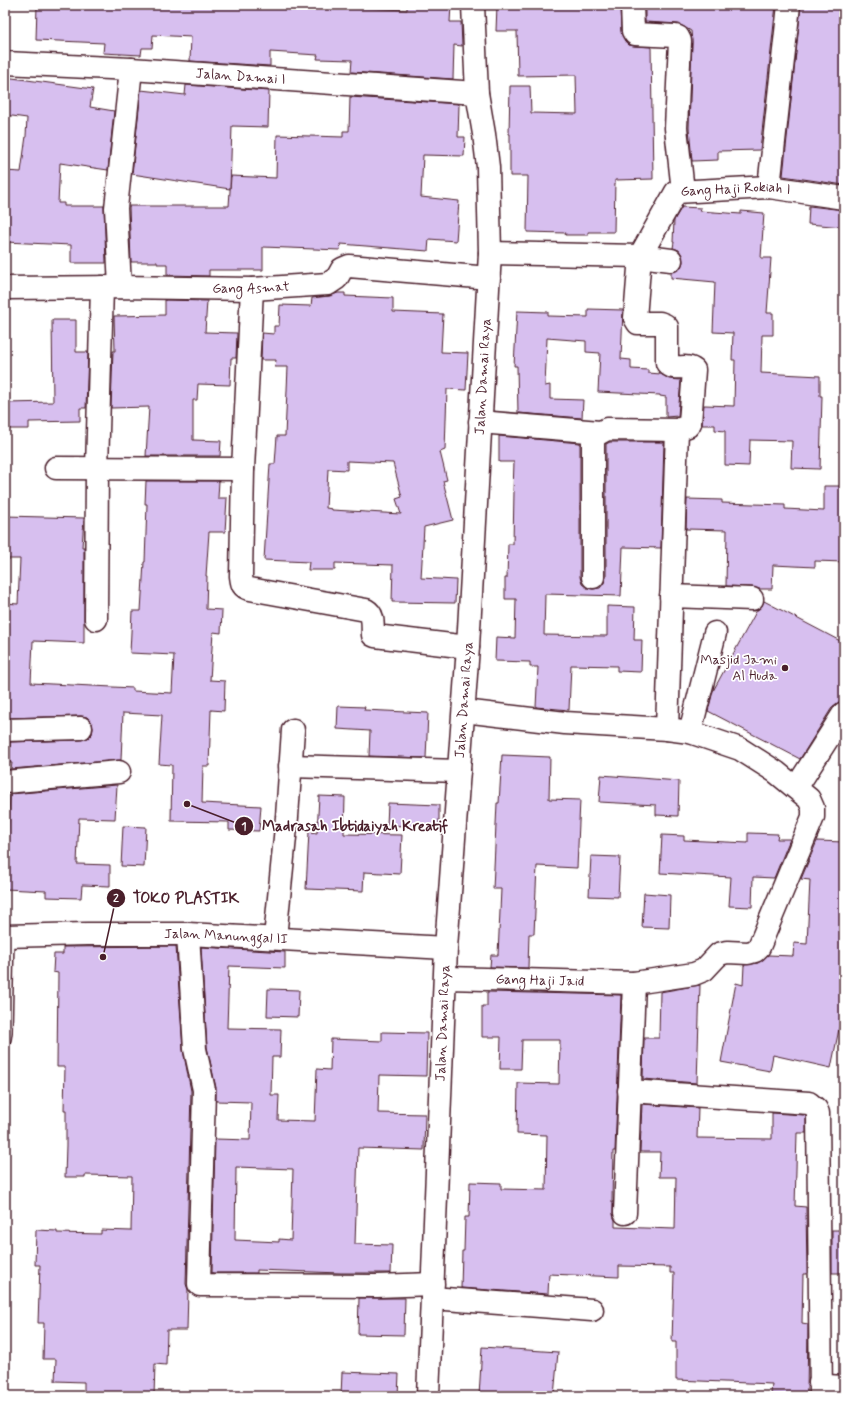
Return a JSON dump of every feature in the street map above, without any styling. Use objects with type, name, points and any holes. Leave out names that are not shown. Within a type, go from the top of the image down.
[{"type":"street","name":"Jalan Damai Raya","points":[[428,1396],[433,1291],[433,1253],[437,1208],[446,948],[464,712],[490,253],[488,167],[477,93],[473,5]]},
{"type":"street","points":[[632,5],[633,31],[635,34],[675,36],[678,37],[680,41],[676,128],[683,191]]},
{"type":"street","points":[[769,187],[789,5]]},
{"type":"street","name":"Jalan Damai I","points":[[5,63],[131,69],[477,93]]},
{"type":"street","points":[[96,619],[97,468],[116,208],[131,69]]},
{"type":"street","name":"Gang Haji Rokiah I","points":[[640,256],[676,192],[769,187],[844,198]]},
{"type":"street","points":[[490,253],[640,256],[671,260]]},
{"type":"street","points":[[593,577],[593,441],[596,435],[607,429],[677,430],[688,426],[690,423],[694,370],[690,367],[674,368],[669,366],[667,363],[667,327],[665,325],[660,323],[638,322],[635,318],[640,256]]},
{"type":"street","name":"Gang Asmat","points":[[5,288],[111,287],[252,289],[328,284],[337,278],[342,269],[349,266],[488,278]]},
{"type":"street","points":[[252,289],[243,469],[240,576],[242,585],[244,587],[366,610],[370,612],[372,616],[373,635],[375,636],[468,647]]},
{"type":"street","points":[[480,422],[600,432]]},
{"type":"street","points":[[667,729],[677,430]]},
{"type":"street","points":[[56,468],[243,469]]},
{"type":"street","points":[[671,596],[752,599]]},
{"type":"street","points":[[690,732],[715,632]]},
{"type":"street","name":"Gang Haji Jaid","points":[[446,978],[634,983],[694,974],[704,970],[719,954],[727,952],[748,953],[755,951],[759,948],[813,817],[813,808],[809,799],[782,776],[740,749],[690,732],[464,712]]},
{"type":"street","points":[[796,788],[844,713]]},
{"type":"street","points":[[5,730],[81,728]]},
{"type":"street","points":[[275,938],[287,817],[293,730]]},
{"type":"street","points":[[290,766],[460,771]]},
{"type":"street","points":[[5,782],[119,772]]},
{"type":"street","points":[[188,934],[196,1049],[204,1090],[200,1285],[369,1286],[433,1291],[592,1310]]},
{"type":"street","name":"Jalan Manunggal II","points":[[7,936],[188,934],[446,948]]},
{"type":"street","points":[[625,1213],[634,983]]},
{"type":"street","points":[[629,1091],[809,1103],[816,1109],[818,1113],[820,1390],[827,1386],[844,1387]]},
{"type":"lane","points":[[5,1039],[7,936]]},
{"type":"building","points":[[37,5],[339,5],[339,7],[407,10],[407,5],[451,5],[450,22],[461,22],[462,46],[454,45],[453,79],[351,72],[352,60],[317,59],[318,55],[270,52],[270,66],[190,61],[191,37],[153,35],[152,48],[142,48],[141,55],[103,53],[104,43],[36,40]]},
{"type":"building","points":[[497,5],[620,6],[621,31],[625,41],[629,45],[651,47],[653,179],[615,180],[614,232],[588,232],[588,235],[565,235],[566,233],[527,232],[528,176],[510,176],[510,86],[530,86],[531,113],[577,114],[576,75],[518,76],[517,31],[496,31]]},
{"type":"building","points":[[645,5],[776,5],[760,150],[718,151],[718,160],[692,161],[689,128],[692,42],[691,31],[679,24],[645,22]]},
{"type":"building","points":[[801,5],[844,5],[842,82],[844,83],[844,185],[783,176]]},
{"type":"building","points":[[5,77],[93,89],[90,107],[114,111],[108,170],[60,163],[58,203],[64,203],[64,206],[104,206],[106,263],[71,263],[71,245],[5,242],[7,195],[5,195],[5,171],[21,172],[27,118],[5,115]]},
{"type":"building","points":[[186,85],[269,91],[268,127],[232,126],[230,189],[132,174],[141,90],[185,95]]},
{"type":"building","points":[[350,97],[459,104],[458,137],[465,137],[464,156],[423,155],[421,197],[459,201],[456,241],[429,239],[428,251],[341,244],[340,250],[263,247],[263,270],[209,270],[209,276],[167,275],[167,264],[157,264],[157,262],[131,262],[129,206],[229,206],[231,176],[276,178],[277,135],[343,137],[343,131],[349,131]]},
{"type":"building","points":[[809,206],[844,210],[844,227],[808,224]]},
{"type":"building","points":[[682,207],[701,208],[700,211],[741,214],[741,211],[764,213],[761,258],[771,258],[767,313],[773,313],[773,335],[762,335],[761,373],[820,376],[820,396],[822,396],[820,469],[791,468],[792,441],[750,440],[749,466],[725,465],[725,431],[715,430],[715,425],[702,425],[704,405],[734,406],[735,360],[732,360],[733,333],[713,332],[715,282],[671,278],[671,272],[681,268],[683,262],[682,255],[679,250],[673,248],[674,220]]},
{"type":"building","points":[[338,293],[345,293],[345,296],[393,298],[393,312],[443,314],[441,352],[468,353],[466,390],[447,389],[445,450],[440,452],[447,480],[443,481],[453,520],[424,527],[421,578],[456,580],[455,603],[392,602],[393,565],[335,563],[335,570],[308,570],[309,562],[264,560],[270,464],[275,464],[277,436],[285,436],[288,367],[275,367],[276,360],[261,360],[262,333],[274,334],[274,326],[279,326],[280,305],[311,306],[312,298],[329,296]],"holes":[[[347,461],[393,463],[402,497],[396,499],[401,514],[332,510],[326,508],[328,469],[347,470]]]},
{"type":"building","points":[[165,300],[207,301],[205,332],[237,333],[236,358],[231,358],[230,385],[198,384],[197,400],[193,400],[193,440],[221,441],[220,456],[146,456],[149,407],[111,408],[113,351],[115,351],[114,316],[165,315]]},
{"type":"building","points":[[588,309],[623,310],[621,359],[631,360],[631,369],[648,370],[648,373],[661,374],[669,379],[681,380],[678,416],[666,417],[666,397],[660,395],[598,392],[600,353],[586,352],[586,341],[547,338],[545,386],[550,385],[550,399],[583,400],[582,418],[518,413],[517,366],[514,366],[517,311],[548,312],[548,316],[588,317]]},
{"type":"building","points":[[52,320],[76,320],[76,352],[88,352],[86,408],[80,408],[80,421],[29,422],[29,429],[7,429],[7,403],[53,402]]},
{"type":"building","points":[[499,436],[580,443],[580,577],[582,584],[587,588],[593,589],[600,588],[606,577],[606,444],[610,442],[664,442],[661,548],[623,547],[621,596],[545,594],[544,635],[607,636],[607,606],[635,607],[634,640],[642,640],[641,672],[617,671],[617,666],[571,665],[569,710],[536,707],[538,667],[530,667],[530,662],[495,661],[496,637],[515,638],[516,599],[505,599],[508,544],[513,544],[514,462],[499,462]]},
{"type":"building","points":[[146,481],[219,481],[218,498],[227,498],[225,532],[209,532],[206,576],[206,609],[222,610],[221,633],[213,632],[210,680],[225,681],[224,711],[211,710],[209,766],[203,766],[202,803],[261,806],[259,831],[229,830],[229,822],[171,821],[172,765],[159,764],[162,715],[123,713],[121,760],[11,769],[12,763],[10,763],[10,742],[81,740],[88,738],[92,734],[93,728],[91,721],[87,717],[81,716],[5,718],[5,603],[18,604],[20,559],[5,559],[5,516],[84,518],[82,547],[84,547],[84,643],[33,641],[31,683],[133,688],[133,691],[172,693],[174,655],[130,653],[132,611],[141,611],[145,562],[147,504],[145,504]]},
{"type":"building","points":[[824,486],[844,486],[844,562],[815,561],[815,567],[773,565],[772,589],[726,586],[727,530],[686,529],[687,499],[722,500],[722,503],[785,505],[785,509],[824,511]]},
{"type":"building","name":"Masjid Jami Al Huda","points":[[764,601],[844,643],[844,694],[840,702],[833,706],[800,759],[708,711],[713,691],[757,610],[762,606]]},
{"type":"building","points":[[338,706],[365,707],[364,710],[428,713],[426,758],[369,756],[370,731],[337,729]]},
{"type":"building","points":[[502,755],[550,757],[549,799],[580,800],[577,868],[537,866],[534,934],[529,934],[528,968],[490,967],[491,955],[498,955],[501,889],[493,889],[497,803],[499,803]]},
{"type":"building","points":[[601,775],[679,781],[678,816],[656,815],[656,805],[599,802]]},
{"type":"building","points":[[117,785],[115,819],[79,818],[77,864],[110,865],[110,886],[82,885],[81,898],[46,897],[46,891],[5,889],[5,835],[8,835],[10,794]]},
{"type":"building","points":[[319,796],[345,797],[344,834],[402,835],[400,874],[364,872],[363,891],[306,889],[309,832],[317,833]]},
{"type":"building","points":[[388,803],[439,805],[439,828],[387,825]]},
{"type":"building","points":[[123,826],[146,827],[144,867],[121,866]]},
{"type":"building","points":[[748,833],[778,834],[777,839],[790,839],[774,878],[753,877],[752,907],[729,906],[731,877],[660,873],[662,835],[684,836],[684,840],[748,843]]},
{"type":"building","points":[[817,841],[844,842],[844,1005],[831,1068],[773,1055],[770,1071],[721,1062],[736,983],[743,985],[744,965],[758,963],[768,955],[793,956],[794,943],[807,944],[810,880],[801,879]]},
{"type":"building","points":[[591,856],[620,857],[618,897],[589,896]]},
{"type":"building","points":[[644,893],[670,895],[669,928],[642,927]]},
{"type":"building","points":[[176,946],[183,1050],[191,1091],[186,1284],[188,1290],[187,1330],[167,1330],[166,1365],[155,1364],[154,1396],[84,1396],[84,1382],[55,1381],[56,1359],[43,1359],[44,1323],[38,1323],[40,1265],[35,1265],[36,1230],[57,1231],[57,1233],[101,1234],[101,1230],[131,1231],[132,1176],[85,1175],[85,1177],[65,1177],[65,1067],[57,1067],[58,973],[53,972],[54,954],[63,954],[63,947]]},
{"type":"building","points":[[201,947],[285,952],[285,968],[229,966],[227,1028],[281,1029],[280,1057],[272,1057],[271,1095],[279,1095],[278,1120],[315,1121],[317,1069],[330,1070],[331,1039],[382,1041],[382,1032],[427,1033],[426,1076],[379,1075],[378,1113],[425,1114],[424,1150],[358,1148],[355,1244],[392,1245],[391,1273],[257,1270],[257,1273],[212,1273],[215,1139],[250,1140],[251,1102],[216,1101],[216,1088],[207,1047]],"holes":[[[236,1167],[293,1169],[291,1240],[279,1239],[279,1242],[235,1240]]]},
{"type":"building","points":[[700,985],[697,1083],[643,1079],[644,1038],[659,1038],[660,992]]},
{"type":"building","points":[[268,989],[299,990],[298,1017],[267,1016]]},
{"type":"building","points":[[487,992],[621,995],[615,1151],[613,1151],[612,1202],[615,1227],[675,1229],[676,1177],[659,1177],[660,1152],[640,1152],[642,1104],[698,1108],[697,1138],[772,1139],[772,1113],[806,1116],[806,1133],[797,1133],[795,1206],[806,1207],[807,1274],[803,1274],[802,1323],[808,1324],[807,1395],[771,1394],[772,1384],[676,1380],[676,1342],[672,1342],[674,1273],[670,1273],[670,1267],[619,1266],[619,1277],[549,1274],[548,1294],[461,1288],[462,1251],[464,1251],[465,1217],[469,1217],[470,1182],[501,1183],[501,1189],[546,1190],[547,1135],[517,1134],[518,1083],[559,1084],[560,1040],[522,1040],[521,1069],[500,1069],[501,1037],[482,1037],[482,1006],[487,1006]]},
{"type":"building","points":[[832,1230],[844,1230],[844,1273],[832,1273]]},
{"type":"building","points":[[359,1298],[405,1298],[404,1335],[358,1334]]},
{"type":"building","points":[[482,1347],[558,1352],[554,1396],[479,1396]]},
{"type":"building","points":[[342,1372],[399,1374],[398,1396],[341,1396]]},
{"type":"place","name":"Masjid Jami Al Huda","points":[[785,668]]},
{"type":"place","name":"Madrasah Ibtidaiyah Kreatif","points":[[187,804]]},
{"type":"place","name":"TOKO PLASTIK","points":[[103,957]]}]
